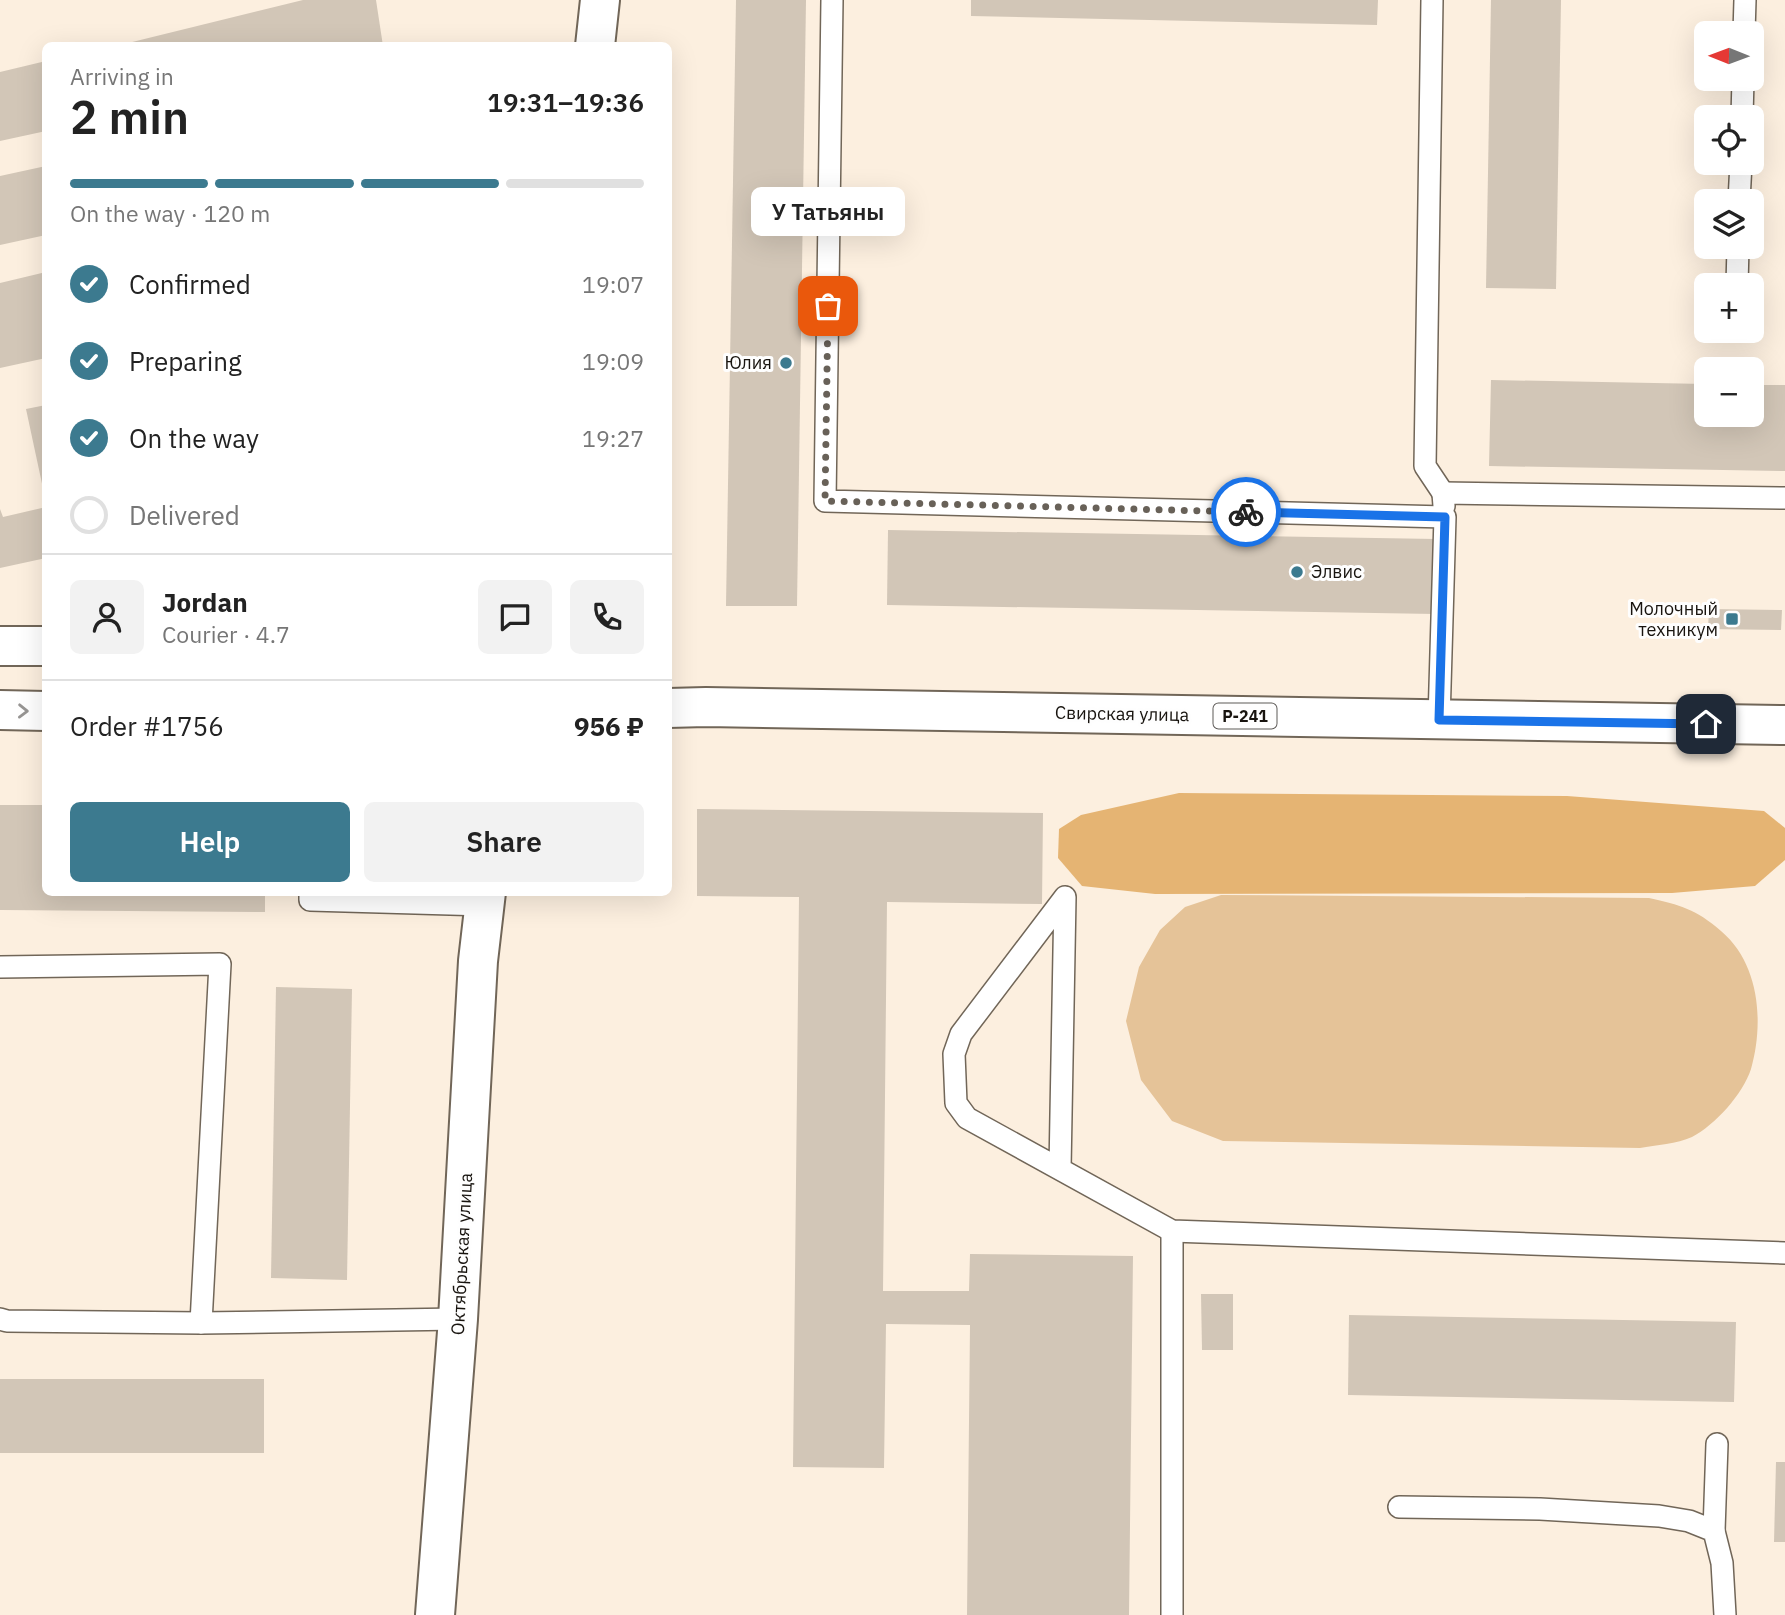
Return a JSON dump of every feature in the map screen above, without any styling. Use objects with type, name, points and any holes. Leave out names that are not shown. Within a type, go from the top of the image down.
[{"type":"main road","points":[[595,42],[600,0]]},
{"type":"main road","points":[[0,646],[42,646]]},
{"type":"main road","name":"Свирская улица","points":[[687,708],[1785,725]]},
{"type":"main road","points":[[0,710],[42,711]]},
{"type":"main road","name":"Октябрьская улица","points":[[435,1615],[458,1319],[478,961],[485,899]]},
{"type":"lane","points":[[832,0],[825,501],[1445,517]]},
{"type":"lane","points":[[1432,0],[1425,466],[1443,493],[1445,517],[1439,720]]},
{"type":"lane","points":[[1744,21],[1745,0]]},
{"type":"lane","points":[[1443,493],[1785,498]]},
{"type":"lane","points":[[310,896],[310,900],[485,899]]},
{"type":"lane","points":[[1060,1169],[1065,897],[961,1034],[954,1054],[956,1103],[967,1118],[1060,1169],[1172,1230],[1785,1253]]},
{"type":"lane","points":[[0,967],[220,964],[201,1323]]},
{"type":"lane","points":[[1172,1230],[1172,1615]]},
{"type":"lane","points":[[0,1319],[201,1323],[458,1319]]},
{"type":"lane","points":[[1717,1444],[1714,1531],[1722,1563],[1725,1615]]},
{"type":"lane","points":[[1399,1507],[1540,1509],[1659,1516],[1689,1521],[1714,1531]]},
{"type":"shaded area","points":[[1179,793],[1567,796],[1764,811],[1785,828],[1785,860],[1755,886],[1672,893],[1155,894],[1082,886],[1058,858],[1059,829],[1081,815]]},
{"type":"shaded area","points":[[1221,895],[1649,898],[1679,906],[1704,918],[1721,931],[1744,960],[1756,995],[1758,1014],[1751,1069],[1735,1098],[1719,1117],[1701,1132],[1680,1141],[1640,1148],[1223,1141],[1172,1121],[1141,1080],[1126,1021],[1139,967],[1160,930],[1185,907]]},
{"type":"building","points":[[303,0],[376,0],[382,42],[132,42]]},
{"type":"building","points":[[736,0],[806,0],[797,606],[726,606]]},
{"type":"building","points":[[971,0],[1378,0],[1377,25],[971,16]]},
{"type":"building","points":[[1491,0],[1561,0],[1556,289],[1486,288]]},
{"type":"building","points":[[42,62],[42,132],[0,141],[0,72]]},
{"type":"building","points":[[42,167],[42,236],[0,245],[0,176]]},
{"type":"building","points":[[42,273],[42,359],[0,368],[0,283]]},
{"type":"building","points":[[1491,380],[1694,384],[1694,427],[1764,427],[1764,385],[1785,385],[1785,471],[1489,466]]},
{"type":"building","points":[[42,406],[42,484],[26,409]]},
{"type":"building","points":[[42,508],[42,559],[0,568],[0,509],[3,517]]},
{"type":"building","points":[[888,530],[1436,539],[1435,614],[887,605]]},
{"type":"building","points":[[1709,609],[1782,610],[1781,630],[1708,629]]},
{"type":"building","points":[[0,805],[42,805],[42,896],[265,896],[265,912],[0,910]]},
{"type":"building","points":[[697,809],[1043,813],[1042,904],[887,902],[883,1291],[969,1291],[970,1254],[1133,1256],[1129,1615],[967,1615],[970,1325],[886,1324],[884,1468],[793,1467],[799,897],[697,896]]},
{"type":"building","points":[[276,987],[352,989],[347,1280],[271,1278]]},
{"type":"building","points":[[1201,1294],[1233,1294],[1233,1350],[1202,1350]]},
{"type":"building","points":[[1349,1315],[1736,1322],[1734,1402],[1348,1395]]},
{"type":"building","points":[[0,1379],[264,1379],[264,1453],[0,1453]]},
{"type":"building","points":[[1776,1462],[1785,1462],[1785,1542],[1774,1542]]},
{"type":"way so far","points":[[828,306],[825,501],[1246,512]]},
{"type":"place","name":"У Татьяны","points":[[828,306]]},
{"type":"place","name":"Юлия","points":[[786,363]]},
{"type":"place","name":"Элвис","points":[[1297,572]]},
{"type":"place","name":"Молочный техникум","points":[[1732,619]]},
{"type":"route","points":[[1246,512],[1445,517],[1439,720],[1706,724]]}]
